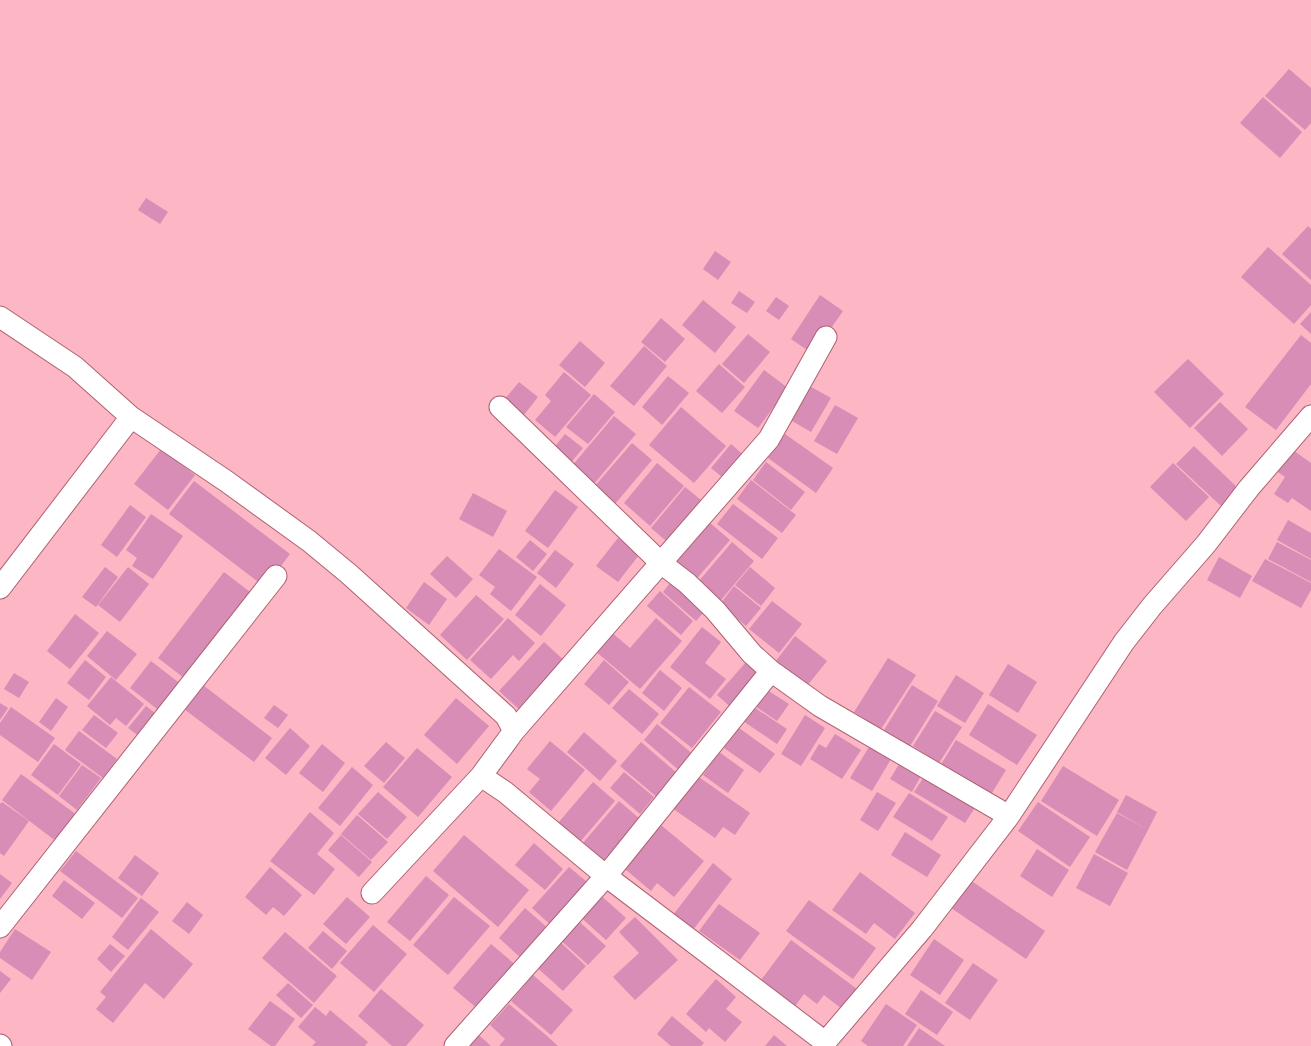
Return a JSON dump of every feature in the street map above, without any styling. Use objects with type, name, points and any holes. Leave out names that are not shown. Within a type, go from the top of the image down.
[{"type":"street","points":[[0,317],[75,367],[131,417],[234,486],[309,541],[349,574],[506,716],[514,731]]},
{"type":"street","points":[[372,893],[481,776],[514,731],[769,439],[826,337]]},
{"type":"street","points":[[500,407],[661,563],[715,610],[752,654],[771,671],[820,706],[1009,816]]},
{"type":"street","points":[[481,776],[504,792],[606,876],[823,1044],[922,929],[1009,816],[1124,642],[1152,606],[1206,544],[1249,488],[1311,416]]},
{"type":"street","points":[[0,588],[131,417]]},
{"type":"street","points":[[0,927],[276,576]]},
{"type":"street","points":[[455,1046],[606,876],[771,671]]},
{"type":"building","points":[[1289,69],[1311,88],[1311,123],[1305,130],[1265,96]]},
{"type":"building","points":[[1263,97],[1302,132],[1280,158],[1240,123]]},
{"type":"building","points":[[146,198],[168,212],[160,224],[138,210]]},
{"type":"building","points":[[1308,226],[1311,229],[1311,280],[1282,254]]},
{"type":"building","points":[[1268,247],[1311,285],[1311,305],[1294,324],[1241,277]]},
{"type":"building","points":[[715,251],[731,262],[718,280],[703,269]]},
{"type":"building","points":[[739,291],[755,302],[747,313],[731,303]]},
{"type":"building","points":[[820,295],[843,311],[813,354],[791,339]]},
{"type":"building","points":[[776,297],[789,306],[779,320],[766,311]]},
{"type":"building","points":[[703,300],[736,327],[715,353],[682,325]]},
{"type":"building","points":[[1311,312],[1311,334],[1300,324]]},
{"type":"building","points":[[661,318],[685,339],[665,362],[641,342]]},
{"type":"building","points":[[748,334],[770,352],[744,383],[722,364]]},
{"type":"building","points":[[1301,335],[1311,343],[1311,384],[1276,430],[1245,407]]},
{"type":"building","points":[[580,341],[605,363],[585,387],[559,365]]},
{"type":"building","points":[[644,346],[667,366],[634,406],[610,386]]},
{"type":"building","points":[[1188,359],[1224,394],[1190,428],[1154,392]]},
{"type":"building","points":[[719,364],[745,387],[722,413],[696,391]]},
{"type":"building","points":[[764,370],[788,388],[758,428],[734,411]]},
{"type":"building","points":[[564,372],[591,395],[555,437],[535,420],[551,401],[545,395]]},
{"type":"building","points":[[668,376],[689,393],[662,425],[642,407]]},
{"type":"building","points":[[519,382],[538,397],[524,415],[504,400]]},
{"type":"building","points":[[806,384],[831,398],[811,432],[787,418]]},
{"type":"building","points":[[594,394],[615,412],[588,444],[566,427]]},
{"type":"building","points":[[1220,402],[1248,429],[1222,456],[1194,428]]},
{"type":"building","points":[[835,405],[858,418],[837,454],[814,441]]},
{"type":"building","points":[[681,407],[726,446],[694,483],[649,445]]},
{"type":"building","points":[[614,416],[636,434],[593,485],[571,467]]},
{"type":"building","points":[[565,434],[583,448],[569,465],[551,451]]},
{"type":"building","points":[[785,434],[833,468],[816,493],[768,458]]},
{"type":"building","points":[[632,443],[652,460],[615,504],[594,487]]},
{"type":"building","points":[[731,444],[748,459],[728,482],[711,468]]},
{"type":"building","points":[[1194,446],[1239,489],[1222,507],[1176,464]]},
{"type":"building","points":[[1290,448],[1311,463],[1311,511],[1292,498],[1288,503],[1274,494],[1285,477],[1275,470]]},
{"type":"building","points":[[161,449],[195,475],[168,510],[134,484]]},
{"type":"building","points":[[766,462],[805,492],[791,510],[753,480]]},
{"type":"building","points":[[657,463],[684,486],[650,526],[624,503]]},
{"type":"building","points":[[1173,463],[1209,497],[1186,521],[1150,487]]},
{"type":"building","points":[[751,480],[796,515],[782,533],[737,499]]},
{"type":"building","points":[[194,481],[290,554],[265,587],[169,514]]},
{"type":"building","points":[[685,487],[706,504],[671,545],[651,528]]},
{"type":"building","points":[[555,490],[578,507],[548,548],[525,531]]},
{"type":"building","points":[[473,493],[507,511],[493,537],[459,519]]},
{"type":"building","points":[[733,504],[778,538],[762,559],[717,524]]},
{"type":"building","points":[[130,505],[146,517],[117,557],[101,545]]},
{"type":"building","points":[[151,514],[183,536],[153,579],[132,566],[137,558],[126,550]]},
{"type":"building","points":[[1288,520],[1311,533],[1311,559],[1277,540]]},
{"type":"building","points":[[709,522],[730,540],[693,583],[672,565]]},
{"type":"building","points":[[618,538],[639,555],[618,582],[596,566]]},
{"type":"building","points":[[530,540],[547,554],[533,571],[516,557]]},
{"type":"building","points":[[732,542],[754,561],[715,607],[693,588]]},
{"type":"building","points":[[1277,542],[1311,560],[1311,582],[1268,559]]},
{"type":"building","points":[[499,549],[537,577],[511,611],[490,594],[495,587],[479,575]]},
{"type":"building","points":[[555,550],[574,564],[556,588],[537,573]]},
{"type":"building","points":[[447,556],[473,579],[456,598],[430,574]]},
{"type":"building","points":[[1219,557],[1252,576],[1240,598],[1207,580]]},
{"type":"building","points":[[1265,559],[1311,583],[1311,590],[1301,608],[1252,581]]},
{"type":"building","points":[[105,567],[118,577],[96,607],[82,597]]},
{"type":"building","points":[[128,567],[149,584],[120,622],[98,605]]},
{"type":"building","points":[[750,567],[775,588],[761,606],[735,585]]},
{"type":"building","points":[[224,572],[254,595],[188,681],[158,658]]},
{"type":"building","points":[[674,578],[708,607],[696,621],[663,592]]},
{"type":"building","points":[[424,582],[447,599],[429,625],[406,608]]},
{"type":"building","points":[[540,584],[566,605],[541,636],[515,615]]},
{"type":"building","points":[[734,586],[761,608],[746,626],[720,604]]},
{"type":"building","points":[[660,591],[693,621],[681,635],[647,606]]},
{"type":"building","points":[[476,595],[504,619],[467,660],[440,635]]},
{"type":"building","points":[[772,601],[802,624],[779,653],[749,629]]},
{"type":"building","points":[[75,614],[99,633],[70,669],[47,651]]},
{"type":"building","points":[[508,618],[535,643],[519,661],[513,655],[491,679],[470,660]]},
{"type":"building","points":[[656,618],[682,641],[640,689],[594,650],[610,631],[630,648]]},
{"type":"building","points":[[702,627],[721,642],[705,663],[726,679],[710,699],[670,667]]},
{"type":"building","points":[[107,631],[137,654],[116,680],[87,656]]},
{"type":"building","points":[[795,636],[827,661],[807,686],[775,662]]},
{"type":"building","points":[[544,642],[566,662],[522,712],[499,691]]},
{"type":"building","points":[[888,658],[916,675],[881,729],[854,712]]},
{"type":"building","points":[[85,660],[106,677],[89,700],[67,683]]},
{"type":"building","points":[[604,660],[629,682],[609,705],[584,684]]},
{"type":"building","points":[[151,661],[182,685],[161,712],[130,688]]},
{"type":"building","points":[[747,661],[764,676],[734,710],[717,695]]},
{"type":"building","points":[[1008,664],[1037,682],[1018,713],[989,695]]},
{"type":"building","points":[[660,670],[682,688],[664,711],[642,693]]},
{"type":"building","points":[[14,673],[29,682],[19,698],[4,689]]},
{"type":"building","points":[[956,675],[984,693],[965,723],[937,706]]},
{"type":"building","points":[[111,677],[144,704],[126,726],[116,718],[110,725],[87,706]]},
{"type":"building","points":[[203,685],[272,738],[254,762],[184,709]]},
{"type":"building","points":[[912,685],[938,701],[910,746],[884,730]]},
{"type":"building","points":[[761,686],[789,704],[777,721],[749,702]]},
{"type":"building","points":[[689,687],[721,712],[692,748],[660,723]]},
{"type":"building","points":[[629,689],[659,714],[642,734],[612,708]]},
{"type":"building","points":[[56,698],[68,707],[51,731],[39,722]]},
{"type":"building","points":[[456,698],[489,726],[457,764],[424,735]]},
{"type":"building","points":[[0,703],[8,708],[0,720]]},
{"type":"building","points":[[988,704],[1037,735],[1017,765],[969,735]]},
{"type":"building","points":[[274,705],[288,715],[278,728],[264,718]]},
{"type":"building","points":[[146,706],[160,717],[143,739],[128,728]]},
{"type":"building","points":[[752,706],[787,729],[777,744],[743,721]]},
{"type":"building","points":[[11,707],[55,738],[38,762],[0,735],[0,723]]},
{"type":"building","points":[[935,711],[962,727],[939,763],[913,746]]},
{"type":"building","points":[[94,715],[118,733],[106,748],[82,730]]},
{"type":"building","points":[[805,715],[825,728],[801,766],[781,754]]},
{"type":"building","points":[[657,724],[695,756],[681,772],[644,740]]},
{"type":"building","points":[[290,728],[310,746],[286,775],[265,758]]},
{"type":"building","points":[[739,728],[775,754],[760,773],[724,748]]},
{"type":"building","points":[[79,731],[117,759],[103,778],[65,750]]},
{"type":"building","points":[[584,732],[617,761],[600,781],[567,752]]},
{"type":"building","points":[[835,734],[861,750],[842,779],[810,759],[819,744],[826,748]]},
{"type":"building","points":[[956,740],[1006,770],[990,796],[940,766]]},
{"type":"building","points":[[550,741],[585,770],[551,811],[529,792],[540,779],[527,769]]},
{"type":"building","points":[[386,742],[405,758],[384,783],[364,766]]},
{"type":"building","points":[[641,742],[678,774],[658,798],[620,766]]},
{"type":"building","points":[[872,742],[894,754],[872,791],[850,778]]},
{"type":"building","points":[[54,744],[81,764],[58,795],[31,775]]},
{"type":"building","points":[[322,744],[345,763],[323,792],[299,773]]},
{"type":"building","points":[[417,748],[452,777],[418,817],[383,787]]},
{"type":"building","points":[[719,752],[744,770],[728,793],[703,775]]},
{"type":"building","points":[[904,756],[925,769],[912,792],[890,779]]},
{"type":"building","points":[[82,765],[101,778],[77,810],[59,796]]},
{"type":"building","points":[[1063,766],[1119,800],[1097,836],[1041,801]]},
{"type":"building","points":[[352,767],[373,785],[340,826],[318,808]]},
{"type":"building","points":[[624,772],[654,797],[640,814],[610,788]]},
{"type":"building","points":[[927,772],[978,803],[965,823],[914,792]]},
{"type":"building","points":[[21,774],[81,818],[61,845],[2,800]]},
{"type":"building","points":[[696,775],[750,813],[735,835],[723,827],[715,838],[672,808]]},
{"type":"building","points":[[593,782],[615,801],[580,842],[558,823]]},
{"type":"building","points":[[378,792],[407,817],[387,839],[358,814]]},
{"type":"building","points":[[877,792],[896,803],[878,831],[860,820]]},
{"type":"building","points":[[909,793],[948,817],[932,841],[893,817]]},
{"type":"building","points":[[1126,795],[1157,812],[1148,830],[1117,812]]},
{"type":"building","points":[[619,801],[640,819],[603,861],[582,844]]},
{"type":"building","points":[[2,802],[29,821],[4,856],[0,853],[0,804]]},
{"type":"building","points":[[1038,802],[1090,837],[1070,867],[1018,831]]},
{"type":"building","points":[[310,812],[334,833],[317,854],[335,869],[314,895],[270,861]]},
{"type":"building","points":[[1117,813],[1148,830],[1127,870],[1095,852]]},
{"type":"building","points":[[357,815],[388,842],[371,860],[341,834]]},
{"type":"building","points":[[661,825],[704,861],[674,897],[657,883],[651,891],[625,869]]},
{"type":"building","points":[[905,832],[941,855],[927,877],[891,855]]},
{"type":"building","points":[[341,835],[372,862],[359,877],[328,850]]},
{"type":"building","points":[[464,835],[529,890],[498,927],[433,871]]},
{"type":"building","points":[[534,843],[563,869],[545,890],[515,865]]},
{"type":"building","points":[[1037,849],[1069,870],[1052,897],[1020,876]]},
{"type":"building","points":[[76,851],[138,898],[122,918],[60,871]]},
{"type":"building","points":[[1094,854],[1128,873],[1110,906],[1076,888]]},
{"type":"building","points":[[135,855],[159,873],[142,896],[118,878]]},
{"type":"building","points":[[713,863],[732,879],[693,930],[673,915]]},
{"type":"building","points":[[270,867],[302,895],[284,916],[273,907],[266,915],[245,897]]},
{"type":"building","points":[[569,867],[592,886],[554,928],[532,908]]},
{"type":"building","points":[[860,872],[915,913],[895,939],[874,923],[866,934],[832,910]]},
{"type":"building","points":[[0,874],[12,883],[0,899]]},
{"type":"building","points":[[426,876],[449,895],[410,941],[387,922]]},
{"type":"building","points":[[64,880],[95,903],[82,919],[52,896]]},
{"type":"building","points":[[970,880],[1045,931],[1026,959],[951,908]]},
{"type":"building","points":[[597,892],[626,918],[606,940],[577,914]]},
{"type":"building","points":[[347,897],[370,917],[346,944],[323,924]]},
{"type":"building","points":[[454,897],[490,926],[448,975],[413,945]]},
{"type":"building","points":[[141,898],[159,912],[128,950],[112,937]]},
{"type":"building","points":[[809,900],[876,948],[853,979],[786,931]]},
{"type":"building","points":[[187,902],[203,915],[189,934],[172,921]]},
{"type":"building","points":[[719,904],[760,933],[740,960],[699,931]]},
{"type":"building","points":[[525,908],[550,930],[523,960],[499,938]]},
{"type":"building","points":[[573,916],[606,946],[588,965],[555,935]]},
{"type":"building","points":[[635,917],[678,960],[635,1000],[613,977],[639,953],[619,932]]},
{"type":"building","points":[[373,925],[407,954],[374,992],[340,963]]},
{"type":"building","points":[[15,929],[51,952],[32,980],[0,958],[0,952]]},
{"type":"building","points":[[151,929],[193,964],[164,999],[145,983],[113,1023],[96,1009],[106,997],[100,992]]},
{"type":"building","points":[[323,931],[347,951],[332,969],[308,948]]},
{"type":"building","points":[[285,932],[337,976],[314,1003],[262,958]]},
{"type":"building","points":[[556,938],[586,966],[563,991],[532,963]]},
{"type":"building","points":[[934,939],[964,960],[940,995],[910,975]]},
{"type":"building","points":[[791,940],[857,989],[842,1009],[824,995],[817,1004],[804,994],[793,1009],[758,984]]},
{"type":"building","points":[[110,944],[125,956],[111,972],[97,959]]},
{"type":"building","points":[[491,944],[517,966],[479,1010],[453,988]]},
{"type":"building","points":[[973,963],[998,980],[970,1020],[945,1003]]},
{"type":"building","points":[[0,971],[11,979],[0,993]]},
{"type":"building","points":[[533,975],[573,1010],[551,1035],[511,1001]]},
{"type":"building","points":[[716,979],[736,997],[726,1009],[742,1022],[725,1042],[709,1028],[706,1032],[686,1014]]},
{"type":"building","points":[[288,983],[313,1005],[301,1018],[276,995]]},
{"type":"building","points":[[381,989],[424,1025],[406,1046],[392,1046],[358,1016]]},
{"type":"building","points":[[921,990],[953,1012],[937,1035],[905,1014]]},
{"type":"building","points":[[270,1001],[295,1019],[275,1046],[271,1046],[248,1029]]},
{"type":"building","points":[[509,1004],[558,1046],[499,1046],[505,1039],[490,1025]]},
{"type":"building","points":[[886,1004],[917,1025],[903,1046],[868,1046],[861,1041]]},
{"type":"building","points":[[315,1007],[326,1016],[330,1010],[368,1042],[365,1046],[312,1046],[316,1042],[298,1027]]},
{"type":"building","points":[[672,1016],[704,1043],[701,1046],[671,1046],[657,1034]]},
{"type":"building","points":[[471,1028],[491,1046],[456,1046]]},
{"type":"building","points":[[919,1028],[945,1046],[907,1046]]},
{"type":"building","points":[[774,1035],[787,1046],[765,1046]]}]
